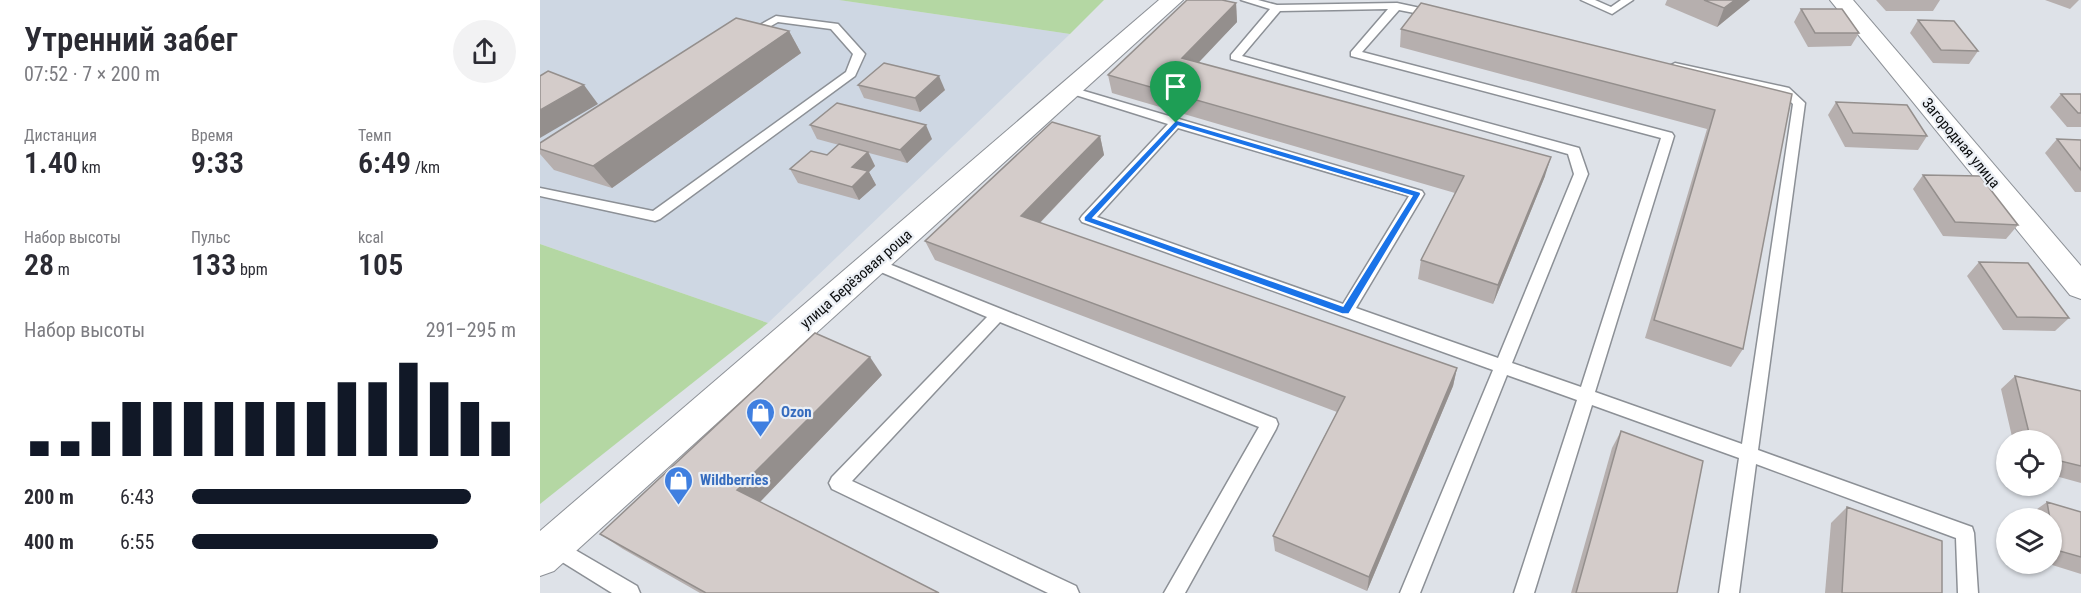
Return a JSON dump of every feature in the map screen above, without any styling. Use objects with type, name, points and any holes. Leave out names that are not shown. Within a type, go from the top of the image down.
[{"type":"street","name":"улица Берёзовая роща","points":[[546,551],[1172,0]]},
{"type":"street","name":"Загородная улица","points":[[1841,0],[2081,287]]},
{"type":"lane","points":[[1246,0],[1277,8],[1397,6],[1454,18]]},
{"type":"lane","points":[[1416,0],[1397,6],[1355,54],[1668,136],[1524,593]]},
{"type":"lane","points":[[1586,0],[1612,11],[1628,0]]},
{"type":"lane","points":[[1277,8],[1235,57],[1574,150],[1581,174],[1410,593]]},
{"type":"lane","points":[[540,192],[655,216],[851,74],[859,54],[834,26],[776,19],[738,39]]},
{"type":"lane","points":[[1659,63],[1785,90],[1800,103],[1729,593]]},
{"type":"lane","points":[[1070,90],[1417,194],[1346,311]]},
{"type":"lane","points":[[1176,123],[1087,219],[1749,454],[1965,534],[1968,593]]},
{"type":"lane","points":[[874,263],[1270,424],[1174,593]]},
{"type":"lane","points":[[998,315],[838,483],[1069,593]]},
{"type":"lane","points":[[546,551],[630,593]]},
{"type":"shaded area","points":[[540,0],[839,0],[1070,34],[768,323],[540,244]]},
{"type":"green space","points":[[839,0],[1104,0],[1070,34]]},
{"type":"green space","points":[[540,244],[768,323],[540,504]]},
{"type":"building","points":[[1187,0],[1222,0],[1236,3],[1182,58],[1551,157],[1498,285],[1421,260],[1464,176],[1108,75]]},
{"type":"building","points":[[1704,0],[1735,0],[1724,8]]},
{"type":"building","points":[[1421,3],[1792,94],[1743,349],[1654,320],[1715,110],[1401,29]]},
{"type":"building","points":[[1801,9],[1842,9],[1859,33],[1815,33]]},
{"type":"building","points":[[736,18],[789,31],[593,166],[540,149],[540,143]]},
{"type":"building","points":[[1918,20],[1954,21],[1978,51],[1941,50]]},
{"type":"building","points":[[884,63],[939,76],[915,98],[858,85]]},
{"type":"building","points":[[548,71],[584,85],[540,110],[540,76]]},
{"type":"building","points":[[2061,94],[2081,94],[2081,113],[2078,113]]},
{"type":"building","points":[[1836,102],[1907,105],[1927,136],[1853,133]]},
{"type":"building","points":[[837,103],[926,125],[900,150],[810,125]]},
{"type":"building","points":[[1052,122],[1100,136],[1021,216],[1457,368],[1369,577],[1273,536],[1345,397],[925,241]]},
{"type":"building","points":[[2057,139],[2081,140],[2081,170]]},
{"type":"building","points":[[839,144],[868,152],[852,167],[868,171],[852,187],[790,169],[811,151],[827,155]]},
{"type":"building","points":[[1923,175],[1980,176],[2018,225],[1955,222]]},
{"type":"building","points":[[1979,262],[2028,263],[2069,318],[2017,317]]},
{"type":"building","points":[[815,333],[870,357],[737,490],[939,593],[706,593],[600,534]]},
{"type":"building","points":[[2015,376],[2081,391],[2081,466],[2062,461],[2062,430],[2028,430]]},
{"type":"building","points":[[1621,431],[1703,461],[1677,593],[1576,593]]},
{"type":"building","points":[[2047,502],[2081,512],[2081,557],[2062,552],[2062,508],[2048,508]]},
{"type":"building","points":[[1847,507],[1942,541],[1942,593],[1842,593]]},
{"type":"place","name":"Ozon","points":[[760,438]]},
{"type":"place","name":"Wildberries","points":[[679,506]]},
{"type":"route","points":[[1176,123],[1417,194],[1346,311],[1087,219],[1176,123]]}]
